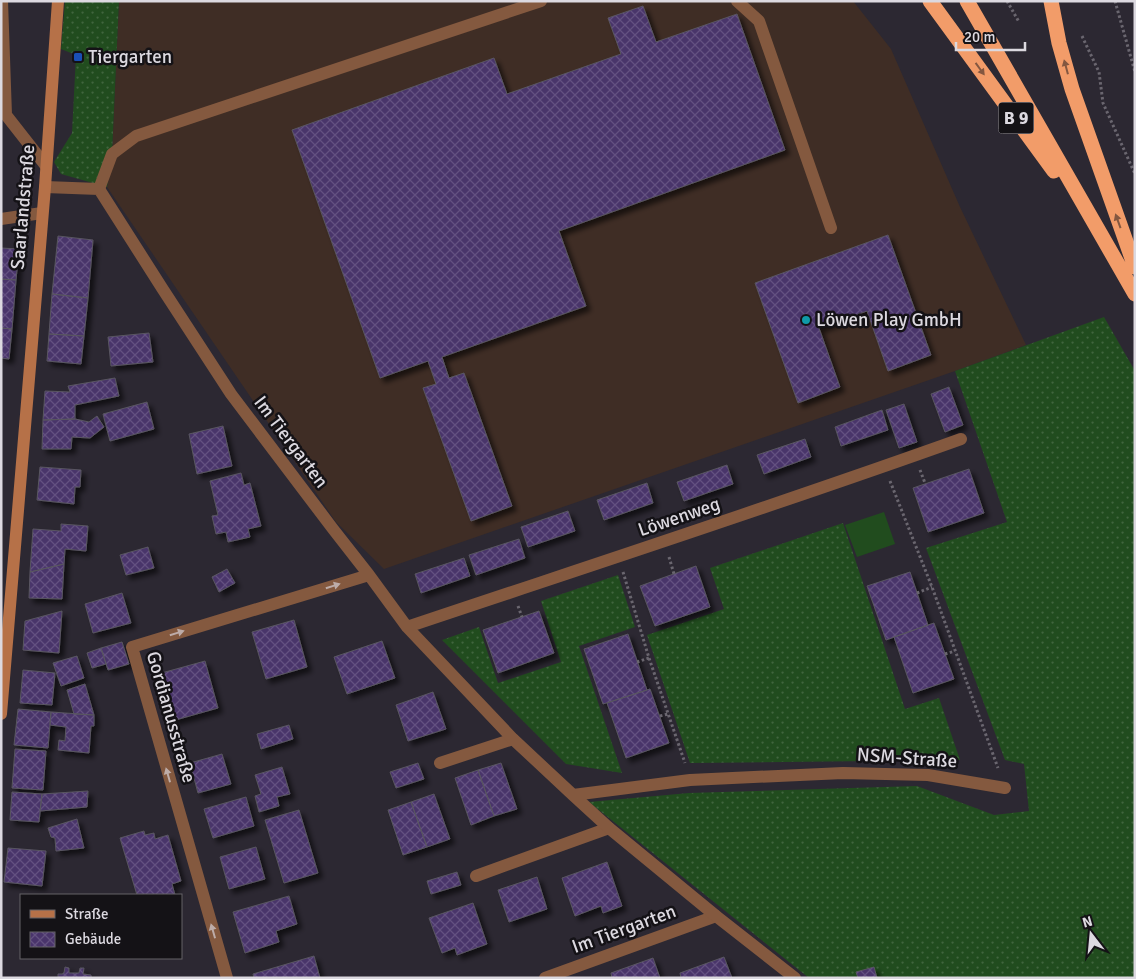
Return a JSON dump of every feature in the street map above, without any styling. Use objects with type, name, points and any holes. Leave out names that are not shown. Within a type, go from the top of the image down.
[{"type":"highway","name":"B 9","points":[[930,1],[1100,234]]},
{"type":"highway","name":"B 9","points":[[967,1],[1135,294]]},
{"type":"highway","points":[[1051,1],[1059,43],[1072,89],[1135,267]]},
{"type":"main road","name":"Saarlandstraße","points":[[1,714],[45,187],[58,1]]},
{"type":"street","points":[[2,1],[6,115],[46,166]]},
{"type":"street","points":[[45,187],[99,189],[112,154],[136,136],[541,1]]},
{"type":"street","points":[[737,1],[759,21],[831,228]]},
{"type":"street","name":"Im Tiergarten","points":[[99,189],[231,394],[407,627],[513,740],[572,795],[716,916],[795,978]]},
{"type":"street","points":[[1,219],[42,214]]},
{"type":"street","name":"Löwenweg","points":[[407,627],[885,467],[961,439]]},
{"type":"street","name":"Gordianusstraße","points":[[227,978],[132,647],[369,575]]},
{"type":"street","points":[[440,764],[513,740]]},
{"type":"street","name":"NSM-Straße","points":[[572,795],[690,780],[843,773],[928,775],[1005,788]]},
{"type":"street","points":[[476,876],[609,828]]},
{"type":"street","name":"Im Tiergarten","points":[[544,978],[716,916]]},
{"type":"path","points":[[1007,1],[1019,22]]},
{"type":"path","points":[[1115,1],[1135,72]]},
{"type":"path","points":[[1082,36],[1099,72],[1103,103],[1135,174]]},
{"type":"path","points":[[885,467],[932,587],[1005,788]]},
{"type":"path","points":[[618,557],[649,658],[690,780]]},
{"type":"path","points":[[917,593],[932,587]]},
{"type":"path","points":[[945,654],[956,652]]},
{"type":"path","points":[[637,662],[649,658]]},
{"type":"path","points":[[660,716],[668,714]]},
{"type":"shaded area","points":[[119,1],[853,1],[891,49],[960,207],[1026,345],[384,569],[336,522],[107,187],[112,154]]},
{"type":"green space","points":[[65,1],[119,1],[112,154],[107,187],[61,174],[54,162],[72,133],[76,55],[61,49]]},
{"type":"green space","points":[[1104,317],[1135,371],[1135,978],[809,978],[589,802],[689,793],[917,786],[994,815],[1029,811],[1024,764],[1005,760],[926,548],[1007,522],[955,371]]},
{"type":"green space","points":[[884,512],[895,544],[857,557],[845,525]]},
{"type":"green space","points":[[843,523],[905,709],[939,698],[960,760],[690,763],[647,635],[724,609],[710,568]]},
{"type":"green space","points":[[618,575],[635,627],[579,646],[622,773],[566,764],[442,640],[479,627],[498,683],[561,662],[541,601]]},
{"type":"building","points":[[643,6],[656,42],[737,14],[785,150],[559,231],[586,306],[442,357],[449,378],[464,373],[512,506],[471,521],[423,388],[436,384],[428,361],[380,378],[292,130],[494,58],[507,94],[621,54],[608,18]]},
{"type":"building","name":"Löwen Play GmbH","points":[[888,235],[931,355],[888,371],[867,311],[819,328],[840,387],[798,403],[755,283]]},
{"type":"building","points":[[58,236],[93,240],[88,298],[52,294]]},
{"type":"building","points":[[1,248],[19,249],[16,280],[1,279]]},
{"type":"building","points":[[1,279],[16,280],[12,329],[1,328]]},
{"type":"building","points":[[52,294],[88,298],[84,336],[49,334]]},
{"type":"building","points":[[1,328],[12,329],[9,359],[1,358]]},
{"type":"building","points":[[149,333],[153,362],[111,366],[108,337]]},
{"type":"building","points":[[49,334],[84,336],[81,364],[47,361]]},
{"type":"building","points":[[115,378],[119,396],[75,405],[75,419],[43,420],[45,391],[70,392],[68,386]]},
{"type":"building","points":[[949,387],[963,425],[945,432],[931,394]]},
{"type":"building","points":[[147,402],[154,429],[110,441],[103,414]]},
{"type":"building","points":[[904,404],[917,442],[899,448],[886,410]]},
{"type":"building","points":[[882,410],[888,430],[841,446],[835,427]]},
{"type":"building","points":[[97,416],[104,427],[90,438],[72,437],[71,449],[42,449],[43,420],[75,419],[89,422]]},
{"type":"building","points":[[223,426],[232,466],[197,474],[189,434]]},
{"type":"building","points":[[805,439],[811,457],[764,474],[757,455]]},
{"type":"building","points":[[727,465],[733,484],[684,501],[677,482]]},
{"type":"building","points":[[40,467],[81,470],[80,487],[75,487],[74,504],[37,500]]},
{"type":"building","points":[[969,469],[984,513],[928,532],[913,488]]},
{"type":"building","points":[[241,473],[244,485],[250,483],[261,526],[248,529],[250,537],[228,542],[226,532],[216,534],[212,516],[218,515],[210,481]]},
{"type":"building","points":[[647,483],[653,503],[604,520],[597,500]]},
{"type":"building","points":[[568,511],[575,531],[528,547],[521,527]]},
{"type":"building","points":[[61,524],[88,526],[86,551],[65,549],[64,564],[30,572],[33,529],[61,531]]},
{"type":"building","points":[[519,539],[525,558],[476,575],[469,555]]},
{"type":"building","points":[[148,547],[154,568],[126,575],[120,555]]},
{"type":"building","points":[[464,558],[470,576],[421,593],[415,574]]},
{"type":"building","points":[[64,564],[62,599],[29,598],[30,572]]},
{"type":"building","points":[[696,566],[710,607],[655,626],[640,586]]},
{"type":"building","points":[[227,569],[235,583],[219,592],[212,577]]},
{"type":"building","points":[[910,572],[928,625],[886,640],[867,586]]},
{"type":"building","points":[[122,593],[131,623],[93,633],[85,604]]},
{"type":"building","points":[[62,611],[59,653],[23,650],[25,621]]},
{"type":"building","points":[[539,611],[554,653],[498,673],[483,630]]},
{"type":"building","points":[[294,620],[307,667],[266,679],[252,632]]},
{"type":"building","points":[[934,623],[954,679],[913,693],[894,637]]},
{"type":"building","points":[[628,634],[647,690],[603,704],[584,649]]},
{"type":"building","points":[[382,641],[395,678],[347,694],[334,657]]},
{"type":"building","points":[[122,642],[129,664],[108,670],[101,648]]},
{"type":"building","points":[[101,648],[106,664],[92,668],[87,653]]},
{"type":"building","points":[[77,656],[84,678],[61,686],[53,663]]},
{"type":"building","points":[[205,661],[218,708],[172,721],[158,674]]},
{"type":"building","points":[[23,670],[55,673],[52,705],[20,703]]},
{"type":"building","points":[[85,684],[94,715],[74,714],[67,690]]},
{"type":"building","points":[[650,689],[669,743],[626,758],[607,703]]},
{"type":"building","points":[[433,692],[446,729],[408,741],[396,705]]},
{"type":"building","points":[[18,709],[51,712],[48,748],[14,745]]},
{"type":"building","points":[[51,712],[94,715],[94,726],[91,726],[89,753],[58,750],[59,740],[65,741],[66,727],[50,725]]},
{"type":"building","points":[[289,725],[293,739],[261,749],[257,734]]},
{"type":"building","points":[[15,749],[46,751],[43,790],[12,788]]},
{"type":"building","points":[[222,754],[231,784],[198,793],[190,763]]},
{"type":"building","points":[[418,763],[424,779],[396,788],[390,772]]},
{"type":"building","points":[[501,763],[517,809],[494,816],[478,770]]},
{"type":"building","points":[[282,767],[290,794],[277,797],[279,806],[259,812],[255,796],[261,794],[255,775]]},
{"type":"building","points":[[478,770],[494,816],[471,825],[455,778]]},
{"type":"building","points":[[88,791],[87,807],[40,811],[42,794]]},
{"type":"building","points":[[12,792],[42,794],[39,822],[10,820]]},
{"type":"building","points":[[434,794],[450,839],[427,847],[411,802]]},
{"type":"building","points":[[246,797],[254,826],[213,838],[204,809]]},
{"type":"building","points":[[411,802],[427,847],[403,855],[388,810]]},
{"type":"building","points":[[299,810],[318,873],[284,883],[265,820]]},
{"type":"building","points":[[77,819],[84,848],[56,851],[55,838],[51,837],[48,828]]},
{"type":"building","points":[[144,831],[145,835],[154,833],[155,839],[168,835],[181,881],[172,884],[175,894],[137,894],[120,838]]},
{"type":"building","points":[[256,847],[265,879],[229,889],[220,857]]},
{"type":"building","points":[[8,848],[46,851],[42,886],[4,882]]},
{"type":"building","points":[[607,862],[622,906],[603,913],[601,906],[575,916],[562,878]]},
{"type":"building","points":[[457,872],[461,885],[431,894],[427,881]]},
{"type":"building","points":[[537,877],[547,909],[509,922],[498,890]]},
{"type":"building","points":[[289,896],[297,924],[276,931],[279,942],[245,953],[233,912]]},
{"type":"building","points":[[473,903],[487,944],[457,955],[455,948],[442,953],[429,918]]},
{"type":"building","points":[[314,956],[320,978],[254,978],[253,974]]},
{"type":"building","points":[[724,957],[732,978],[681,978],[680,973]]},
{"type":"building","points":[[653,958],[660,978],[612,978],[611,973]]},
{"type":"building","points":[[65,967],[69,968],[69,973],[79,973],[80,968],[84,968],[83,974],[91,975],[94,978],[58,977],[58,974],[64,973]]},
{"type":"building","points":[[874,967],[877,978],[858,978],[856,972]]},
{"type":"place","name":"Tiergarten","points":[[78,57]]},
{"type":"place","name":"Löwen Play GmbH","points":[[806,320]]}]
